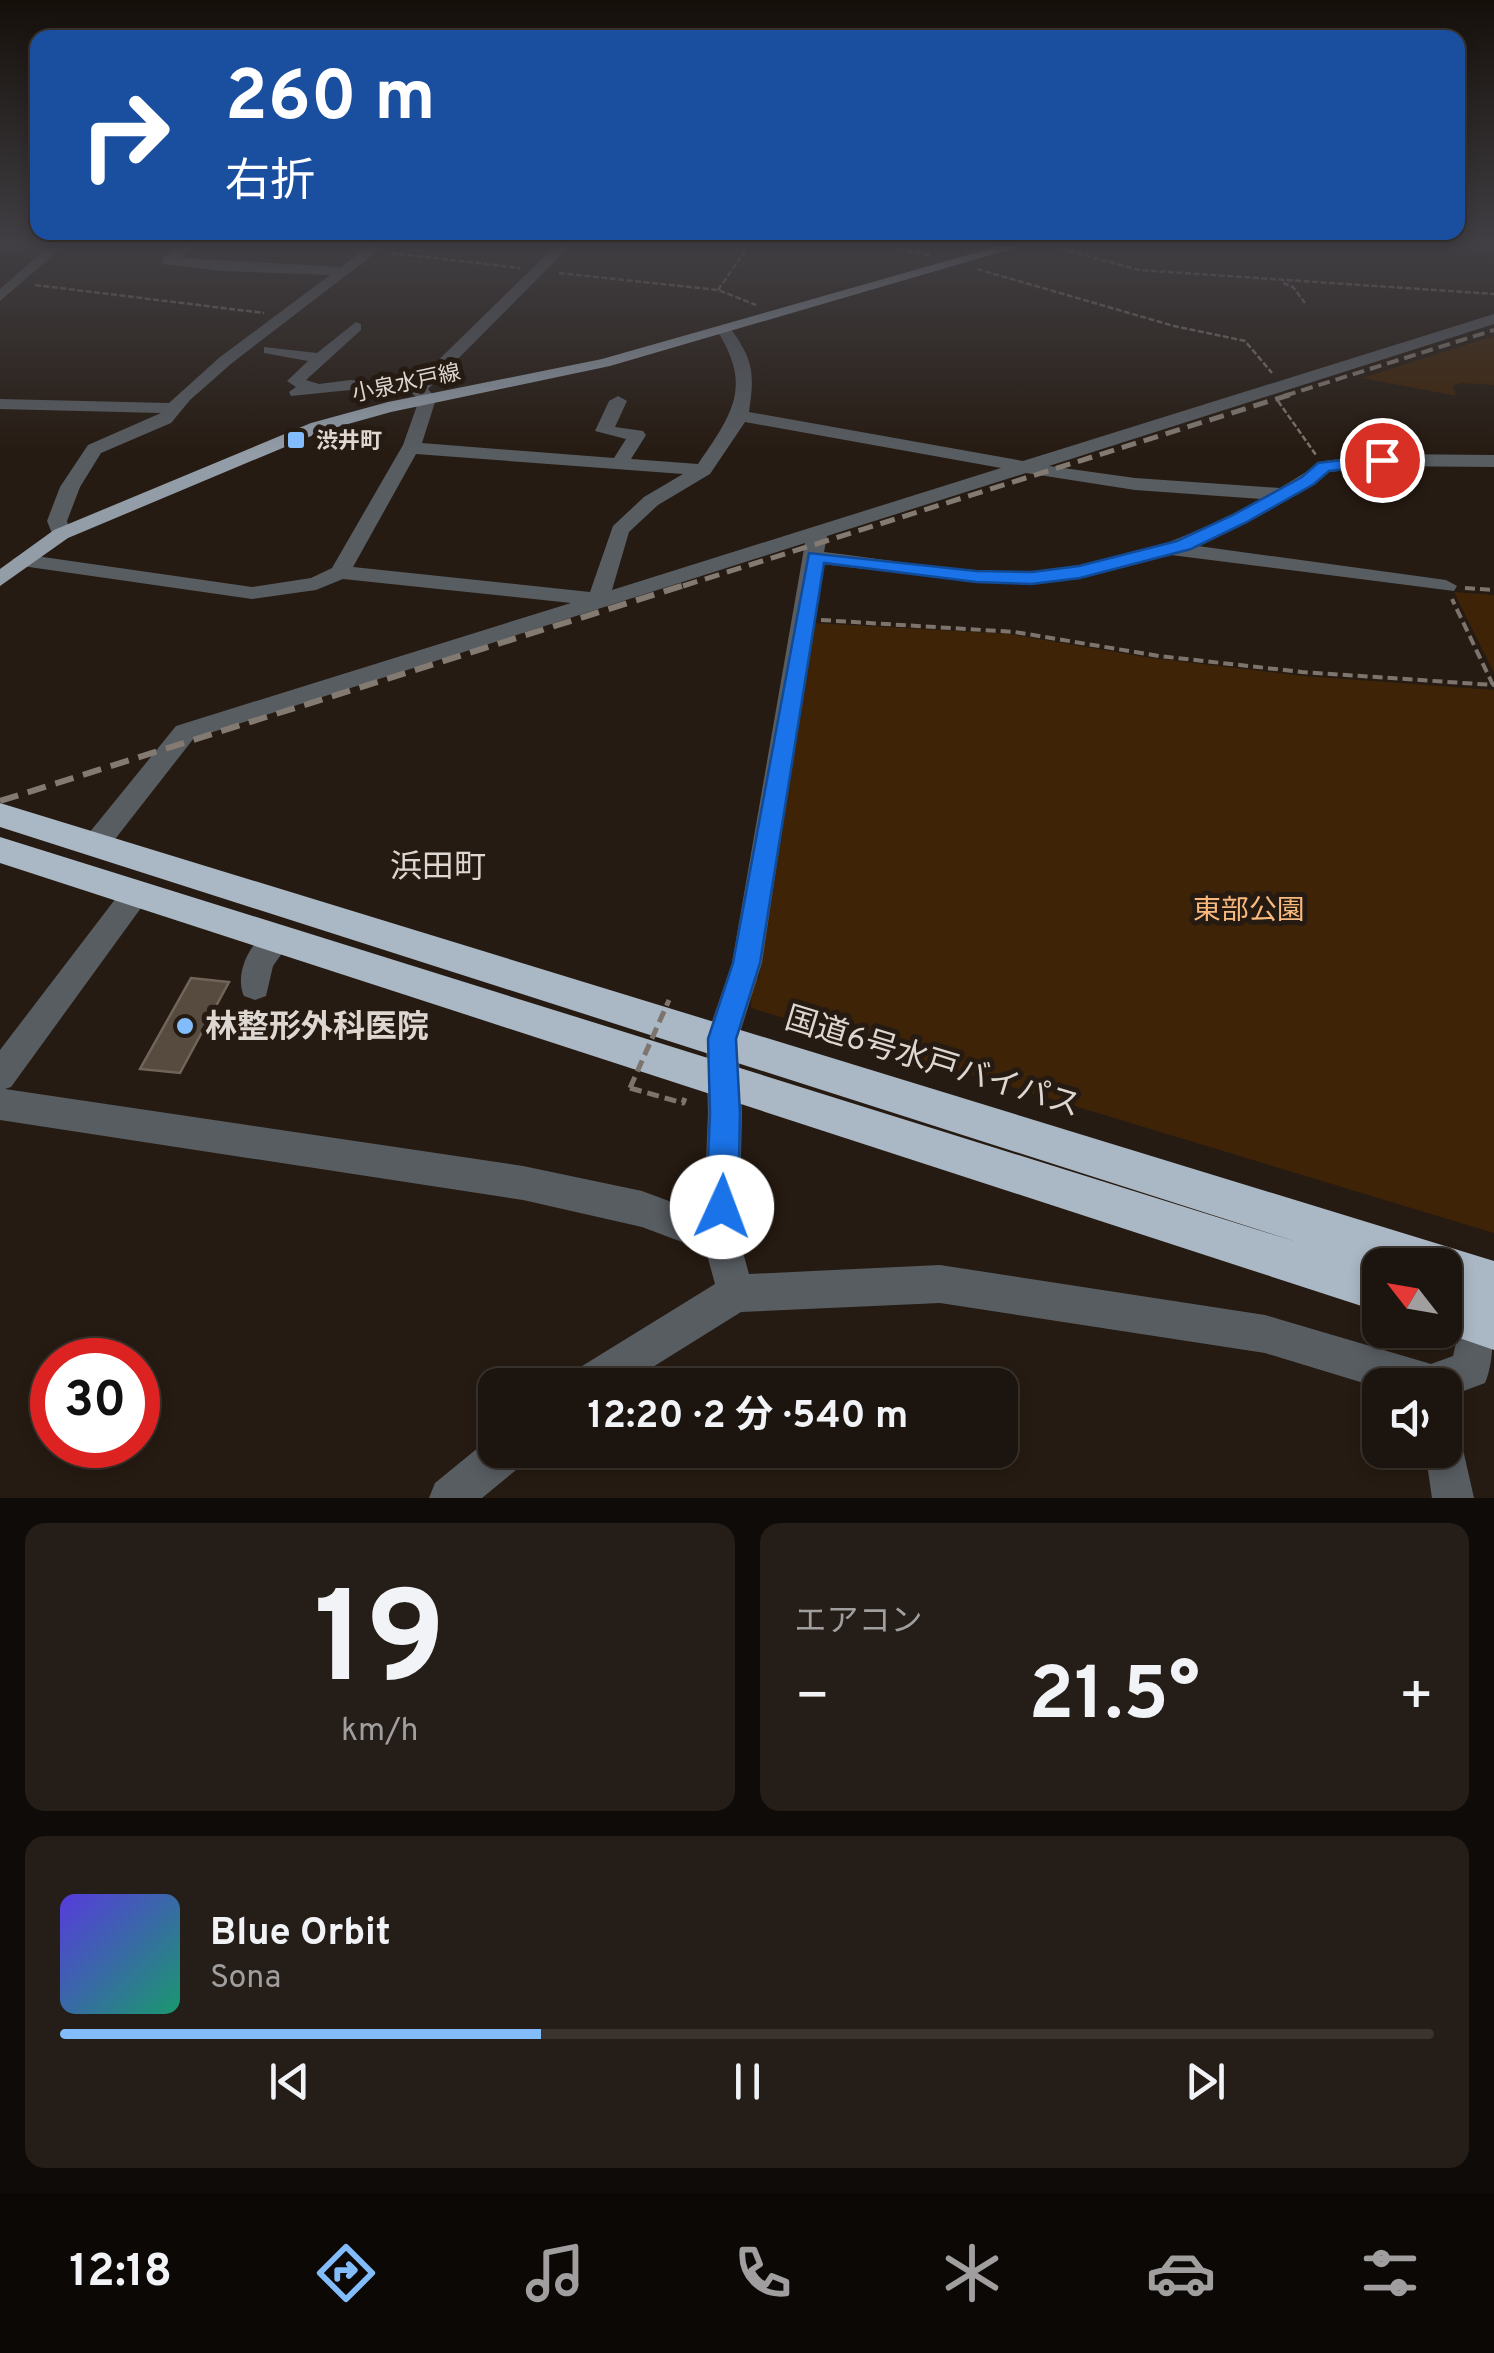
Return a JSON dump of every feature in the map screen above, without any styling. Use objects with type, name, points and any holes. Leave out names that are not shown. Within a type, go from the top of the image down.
[{"type":"highway","name":"国道6号水戸バイパス","points":[[0,815],[1385,1248]]},
{"type":"highway","points":[[0,850],[1362,1284]]},
{"type":"main road","name":"小泉水戸線","points":[[0,580],[60,534],[298,434],[423,394],[604,363],[775,314]]},
{"type":"street","points":[[60,534],[57,521],[94,449],[150,429],[226,360],[286,314]]},
{"type":"street","points":[[340,572],[411,448],[423,394],[499,314]]},
{"type":"street","points":[[95,844],[185,732],[598,599],[816,545],[1031,468],[1494,319]]},
{"type":"street","points":[[356,327],[295,381],[305,390],[350,385],[423,394]]},
{"type":"street","points":[[598,599],[620,530],[650,501],[703,470],[740,416],[746,378],[741,354],[724,328]]},
{"type":"street","points":[[270,350],[320,358]]},
{"type":"street","points":[[618,401],[604,431],[638,435],[619,464]]},
{"type":"street","points":[[0,404],[173,408]]},
{"type":"street","points":[[740,416],[825,426],[1031,468],[1134,484],[1280,494]]},
{"type":"street","points":[[411,448],[703,470]]},
{"type":"street","points":[[816,545],[976,576],[1032,578],[1080,572],[1171,548],[1239,519],[1324,466],[1382,460],[1494,461]]},
{"type":"street","points":[[736,1293],[721,1238],[725,1113],[722,1039],[746,963],[816,545]]},
{"type":"street","points":[[1171,548],[1446,586]]},
{"type":"street","points":[[22,560],[252,594],[316,584],[340,572],[598,599]]},
{"type":"street","points":[[0,1076],[136,893]]},
{"type":"street","points":[[254,987],[259,962],[277,938]]},
{"type":"street","points":[[0,1104],[523,1184],[642,1209],[721,1238]]},
{"type":"street","points":[[615,1368],[736,1293],[940,1284],[1265,1334],[1376,1368]]},
{"type":"street","points":[[1462,1373],[1471,1370],[1477,1310]]},
{"type":"street","points":[[450,1498],[486,1468]]},
{"type":"street","points":[[1448,1468],[1453,1498]]},
{"type":"path","points":[[265,314],[283,316]]},
{"type":"path","points":[[1135,314],[1197,333],[1245,341],[1324,466]]},
{"type":"path","points":[[806,619],[1015,632],[1160,656],[1302,672],[1493,685],[1446,586]]},
{"type":"path","points":[[1446,586],[1494,590]]},
{"type":"path","points":[[669,1000],[630,1088],[683,1103]]},
{"type":"green space","points":[[1494,336],[1494,385],[1461,383],[1453,386],[1456,396],[1362,378]]},
{"type":"green space","points":[[1454,592],[1494,595],[1494,673]]},
{"type":"green space","name":"東部公園","points":[[814,623],[1009,634],[1151,658],[1304,676],[1494,690],[1494,1233],[751,1008]]},
{"type":"building","name":"林整形外科医院","points":[[191,978],[229,982],[180,1073],[140,1069]]},
{"type":"railway","points":[[1284,396],[1494,330]]},
{"type":"railway","points":[[683,586],[1292,394]]},
{"type":"railway","points":[[0,801],[691,583]]},
{"type":"place","name":"渋井町","points":[[296,440]]},
{"type":"place","name":"林整形外科医院","points":[[185,1026]]},
{"type":"district","name":"浜田町","points":[[438,866]]},
{"type":"route","points":[[722,1207],[722,1039],[746,963],[816,556],[976,576],[1032,578],[1080,572],[1184,545],[1239,519],[1308,480],[1324,466],[1382,460]]}]
